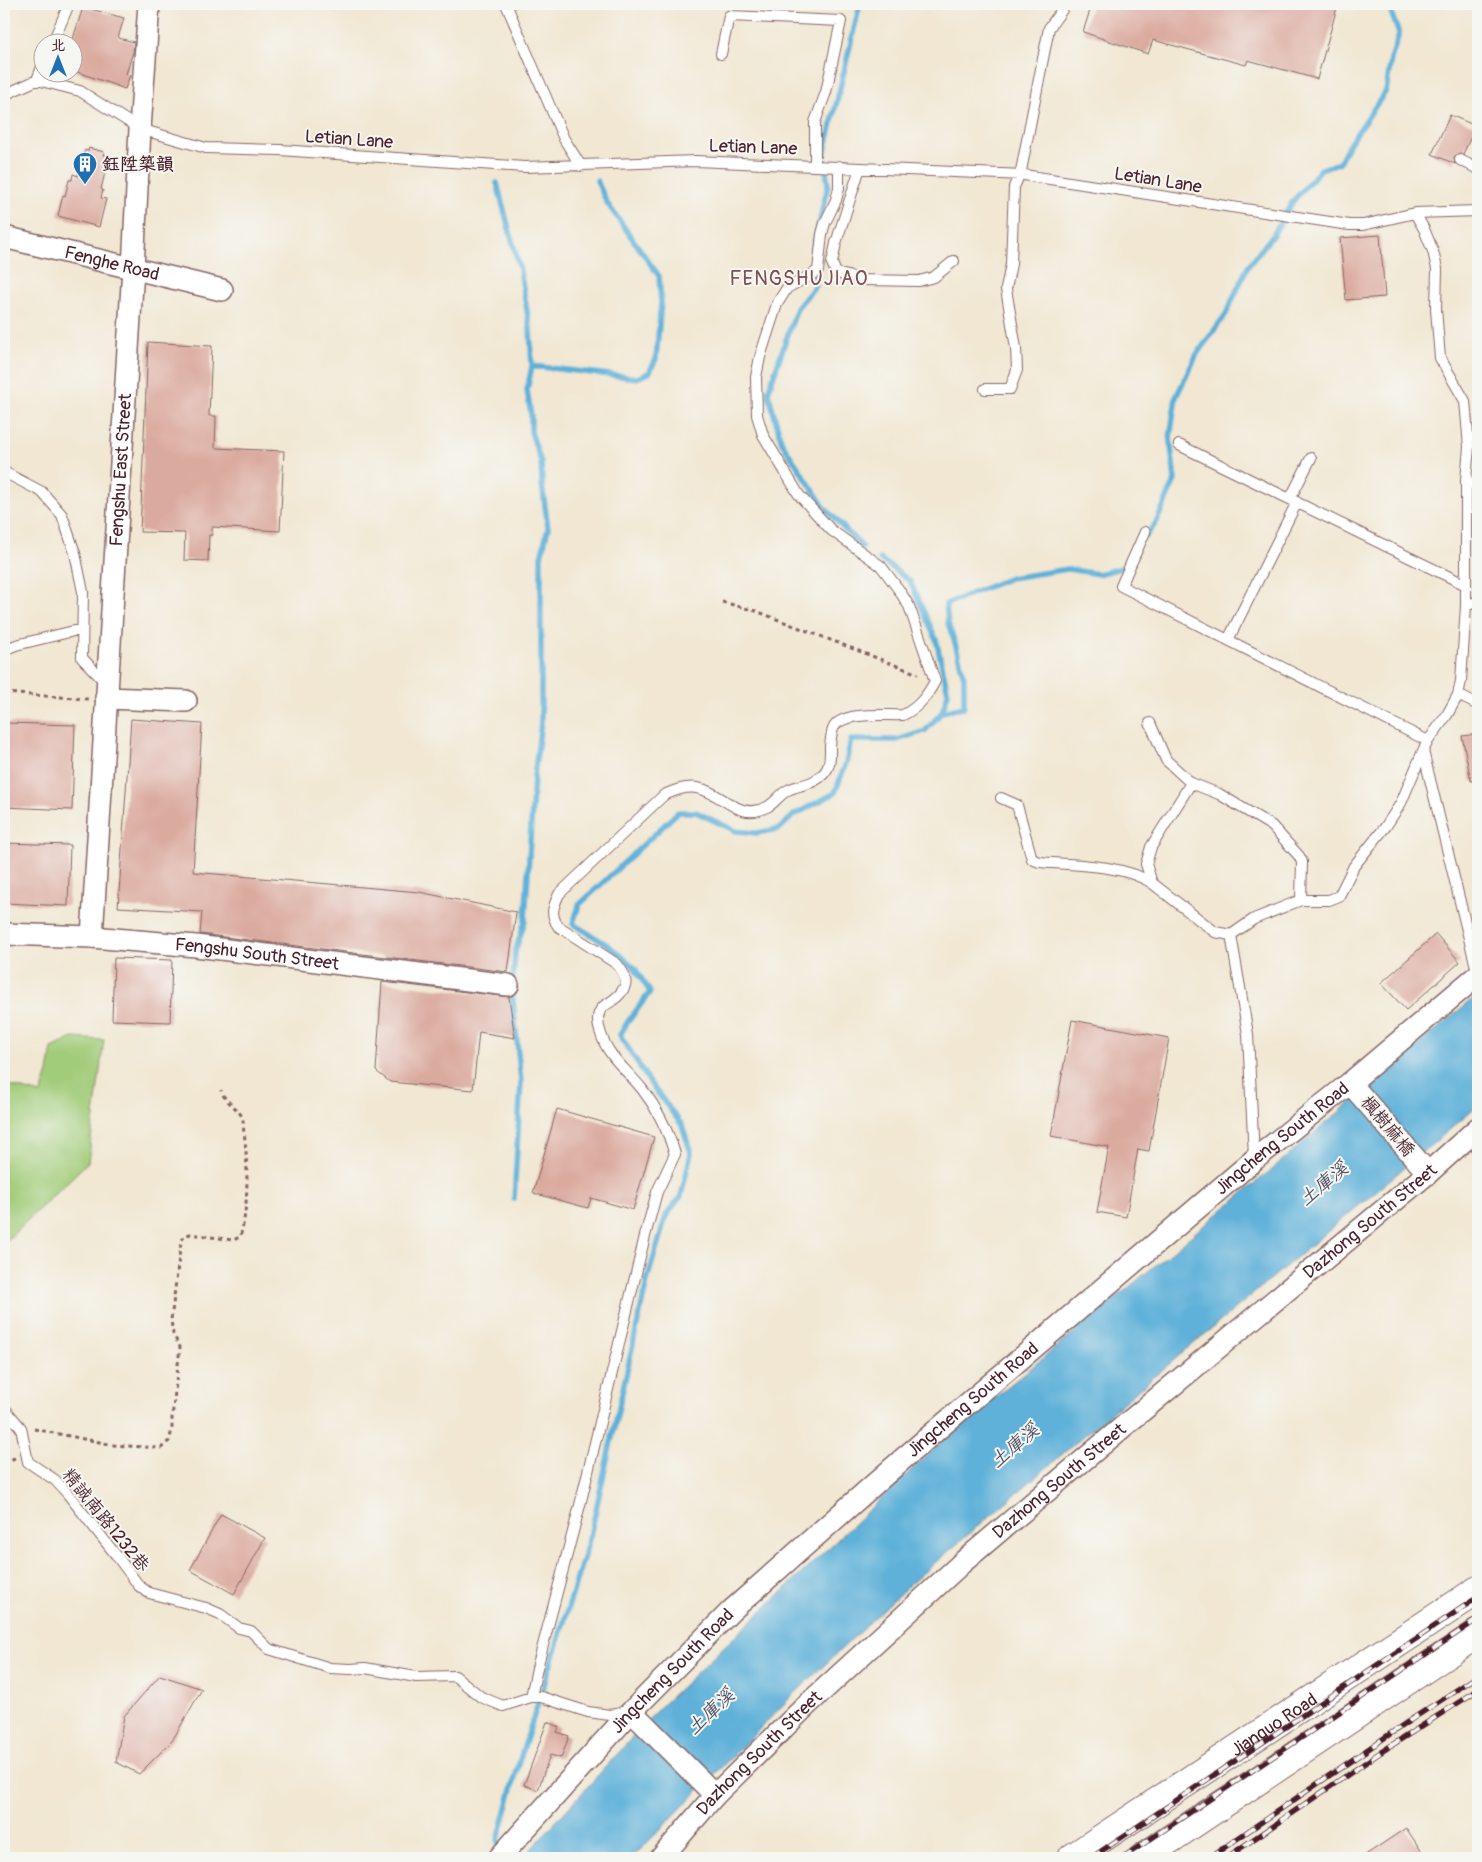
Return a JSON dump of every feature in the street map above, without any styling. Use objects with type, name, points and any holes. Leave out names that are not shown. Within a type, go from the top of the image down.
[{"type":"main road","name":"Jianguo Road","points":[[1072,1858],[1478,1590]]},
{"type":"main road","name":"Jianguo Road","points":[[1142,1858],[1478,1633]]},
{"type":"street","name":"Fengshu East Street","points":[[92,937],[149,4]]},
{"type":"street","name":"Fenghe Road","points":[[4,237],[222,290]]},
{"type":"street","points":[[107,691],[186,701]]},
{"type":"street","name":"Fengshu South Street","points":[[4,934],[92,937],[196,946],[508,985]]},
{"type":"street","name":"Jingcheng South Road","points":[[504,1852],[740,1603],[904,1458],[1254,1159],[1354,1087],[1478,975]]},
{"type":"street","name":"楓樹麻橋","points":[[1354,1087],[1423,1168]]},
{"type":"street","name":"Dazhong South Street","points":[[661,1858],[715,1795],[808,1704],[964,1561],[1138,1414],[1423,1168],[1478,1128]]},
{"type":"street","points":[[634,1714],[715,1795]]},
{"type":"lane","points":[[57,32],[69,4]]},
{"type":"lane","points":[[506,4],[564,139],[581,166]]},
{"type":"lane","points":[[985,389],[1010,389],[1017,370],[1016,348],[1006,289],[1011,264],[1014,187],[1021,171],[1049,28],[1066,4]]},
{"type":"lane","points":[[721,54],[729,16],[841,21],[826,92],[815,122],[815,165]]},
{"type":"lane","points":[[4,95],[33,82]]},
{"type":"lane","name":"Letian Lane","points":[[45,82],[80,91],[140,129],[206,148],[280,150],[525,167],[696,161],[1024,175],[1349,225],[1363,225],[1415,213],[1478,212]]},
{"type":"lane","points":[[1460,160],[1478,169]]},
{"type":"lane","points":[[634,1714],[610,1715],[588,1712],[541,1697],[531,1696],[580,1505],[645,1236],[657,1192],[675,1154],[668,1132],[651,1102],[642,1089],[611,1056],[598,1026],[602,1008],[623,991],[626,984],[623,972],[617,964],[558,926],[552,917],[552,907],[559,894],[664,795],[680,789],[697,788],[742,811],[751,812],[767,807],[788,790],[803,786],[825,771],[829,764],[831,736],[834,727],[839,722],[848,717],[903,715],[910,712],[926,698],[935,681],[909,606],[899,590],[881,566],[831,530],[799,495],[763,435],[757,414],[756,377],[760,357],[777,304],[787,288],[818,271],[822,234],[839,188],[839,166]]},
{"type":"lane","points":[[860,168],[836,243],[832,263],[836,273],[863,280],[919,281],[934,277],[954,261]]},
{"type":"lane","points":[[1001,798],[1017,805],[1032,859],[1039,862],[1123,871],[1143,877],[1215,932],[1231,935],[1254,918],[1301,900],[1329,900],[1339,896],[1354,866],[1386,826],[1401,803],[1428,741],[1458,695],[1464,646],[1466,606],[1466,480],[1469,447],[1466,405],[1440,358],[1436,309],[1437,269],[1433,251],[1415,213]]},
{"type":"lane","points":[[1179,445],[1466,585]]},
{"type":"lane","points":[[1228,640],[1311,458]]},
{"type":"lane","points":[[4,472],[42,492],[62,515],[75,553],[83,592],[82,658],[107,691]]},
{"type":"lane","points":[[1466,480],[1478,486]]},
{"type":"lane","points":[[1146,532],[1121,586],[1428,741]]},
{"type":"lane","points":[[1466,606],[1478,601]]},
{"type":"lane","points":[[4,650],[16,645],[82,629]]},
{"type":"lane","points":[[1458,695],[1478,705]]},
{"type":"lane","points":[[1150,723],[1166,760],[1191,783],[1219,794],[1272,826],[1299,856],[1302,862],[1301,900]]},
{"type":"lane","points":[[1423,751],[1478,975]]},
{"type":"lane","points":[[1152,883],[1146,864],[1151,847],[1191,783]]},
{"type":"lane","points":[[1231,935],[1248,1034],[1254,1159]]},
{"type":"lane","name":"精誠南路1232巷","points":[[4,1408],[21,1428],[28,1462],[61,1486],[139,1586],[149,1592],[206,1608],[220,1614],[239,1628],[251,1632],[269,1649],[322,1665],[350,1670],[365,1668],[416,1677],[454,1676],[481,1697],[502,1706],[531,1696]]},
{"type":"path","points":[[722,602],[756,611],[935,681]]},
{"type":"path","points":[[4,693],[80,700],[107,691]]},
{"type":"path","points":[[21,1428],[114,1445],[161,1448],[169,1442],[172,1430],[180,1347],[173,1334],[170,1320],[181,1242],[184,1236],[190,1234],[233,1240],[240,1236],[242,1230],[246,1192],[246,1145],[242,1116],[223,1096],[221,1090]]},
{"type":"green space","points":[[73,1038],[104,1040],[88,1162],[4,1243],[4,1084],[41,1094],[48,1072],[52,1048]]},
{"type":"water","name":"土庫溪","points":[[1478,994],[1478,1106],[1113,1411],[909,1585],[792,1696],[632,1858],[523,1858],[659,1708],[942,1441],[1265,1175]]},
{"type":"building","points":[[1092,4],[1338,4],[1317,79],[1248,60],[1246,65],[1153,40],[1148,54],[1083,32]]},
{"type":"building","points":[[83,7],[124,18],[118,38],[134,42],[126,74],[130,75],[125,89],[82,74],[82,32],[75,32]]},
{"type":"building","points":[[1450,115],[1476,126],[1463,154],[1459,153],[1454,157],[1455,164],[1432,154]]},
{"type":"building","name":"鈺陞築韻","points":[[89,148],[104,152],[103,155],[109,156],[101,189],[103,190],[101,198],[106,199],[99,227],[58,216],[69,180],[72,180],[73,174],[78,176],[85,150],[88,151]]},
{"type":"building","points":[[1380,235],[1385,297],[1346,300],[1340,238]]},
{"type":"building","points":[[148,342],[212,346],[209,416],[216,416],[215,448],[284,451],[280,531],[212,527],[212,535],[209,535],[208,561],[184,560],[185,533],[140,532]]},
{"type":"building","points":[[131,719],[202,724],[193,872],[419,892],[516,912],[508,972],[200,934],[202,912],[118,907]]},
{"type":"building","points":[[4,723],[75,725],[72,810],[4,807]]},
{"type":"building","points":[[1478,734],[1478,780],[1471,781],[1462,736]]},
{"type":"building","points":[[4,843],[70,845],[68,906],[4,903]]},
{"type":"building","points":[[1436,934],[1460,962],[1406,1010],[1381,983]]},
{"type":"building","points":[[114,958],[172,960],[170,1022],[112,1020]]},
{"type":"building","points":[[382,982],[509,997],[515,1038],[479,1032],[473,1090],[390,1082],[376,1071]]},
{"type":"building","points":[[1072,1020],[1169,1038],[1149,1151],[1138,1149],[1126,1217],[1097,1212],[1109,1147],[1051,1136]]},
{"type":"building","points":[[557,1109],[654,1137],[633,1210],[591,1198],[588,1208],[533,1193]]},
{"type":"building","points":[[221,1514],[265,1538],[234,1594],[190,1570]]},
{"type":"building","points":[[160,1675],[202,1689],[172,1741],[139,1774],[116,1762],[124,1716]]},
{"type":"building","points":[[547,1722],[559,1727],[557,1732],[569,1736],[561,1758],[550,1755],[538,1790],[524,1785]]},
{"type":"building","points":[[1406,1828],[1426,1858],[1361,1858]]},
{"type":"waterway","points":[[860,4],[824,156],[828,185],[813,250],[816,285],[797,308],[768,392],[782,443],[825,508],[862,547]]},
{"type":"waterway","points":[[1146,536],[1156,523],[1175,480],[1170,438],[1176,397],[1197,354],[1226,314],[1248,266],[1273,235],[1293,201],[1321,169],[1339,163],[1348,146],[1386,91],[1391,59],[1399,34],[1388,4]]},
{"type":"waterway","points":[[532,366],[637,378],[649,373],[656,359],[661,302],[659,276],[607,203],[597,181]]},
{"type":"waterway","points":[[497,183],[520,270],[530,328],[532,366],[527,390],[531,415],[531,432],[541,462],[548,528],[541,557],[541,723],[534,777],[525,921],[515,952],[512,991],[521,1082],[514,1199]]},
{"type":"waterway","points":[[499,1850],[498,1840],[521,1756],[590,1536],[648,1277],[666,1216],[681,1196],[691,1153],[682,1125],[650,1083],[620,1035],[650,992],[634,967],[608,945],[573,924],[579,905],[678,812],[696,812],[736,831],[756,833],[779,829],[794,815],[835,793],[846,763],[851,740],[897,740],[925,731],[942,712],[948,693],[936,639],[910,581],[880,559]]},
{"type":"waterway","points":[[942,712],[964,707],[964,677],[948,623],[946,604],[1010,578],[1068,569],[1098,574],[1129,566],[1130,564]]},
{"type":"railway","points":[[1091,1858],[1478,1597]]},
{"type":"railway","points":[[1122,1858],[1478,1619]]},
{"type":"railway","points":[[1209,1858],[1478,1676]]},
{"type":"railway","points":[[1226,1858],[1378,1754],[1478,1690]]},
{"type":"place","name":"鈺陞築韻","points":[[85,185]]},
{"type":"district","name":"FENGSHUJIAO","points":[[799,278]]}]
